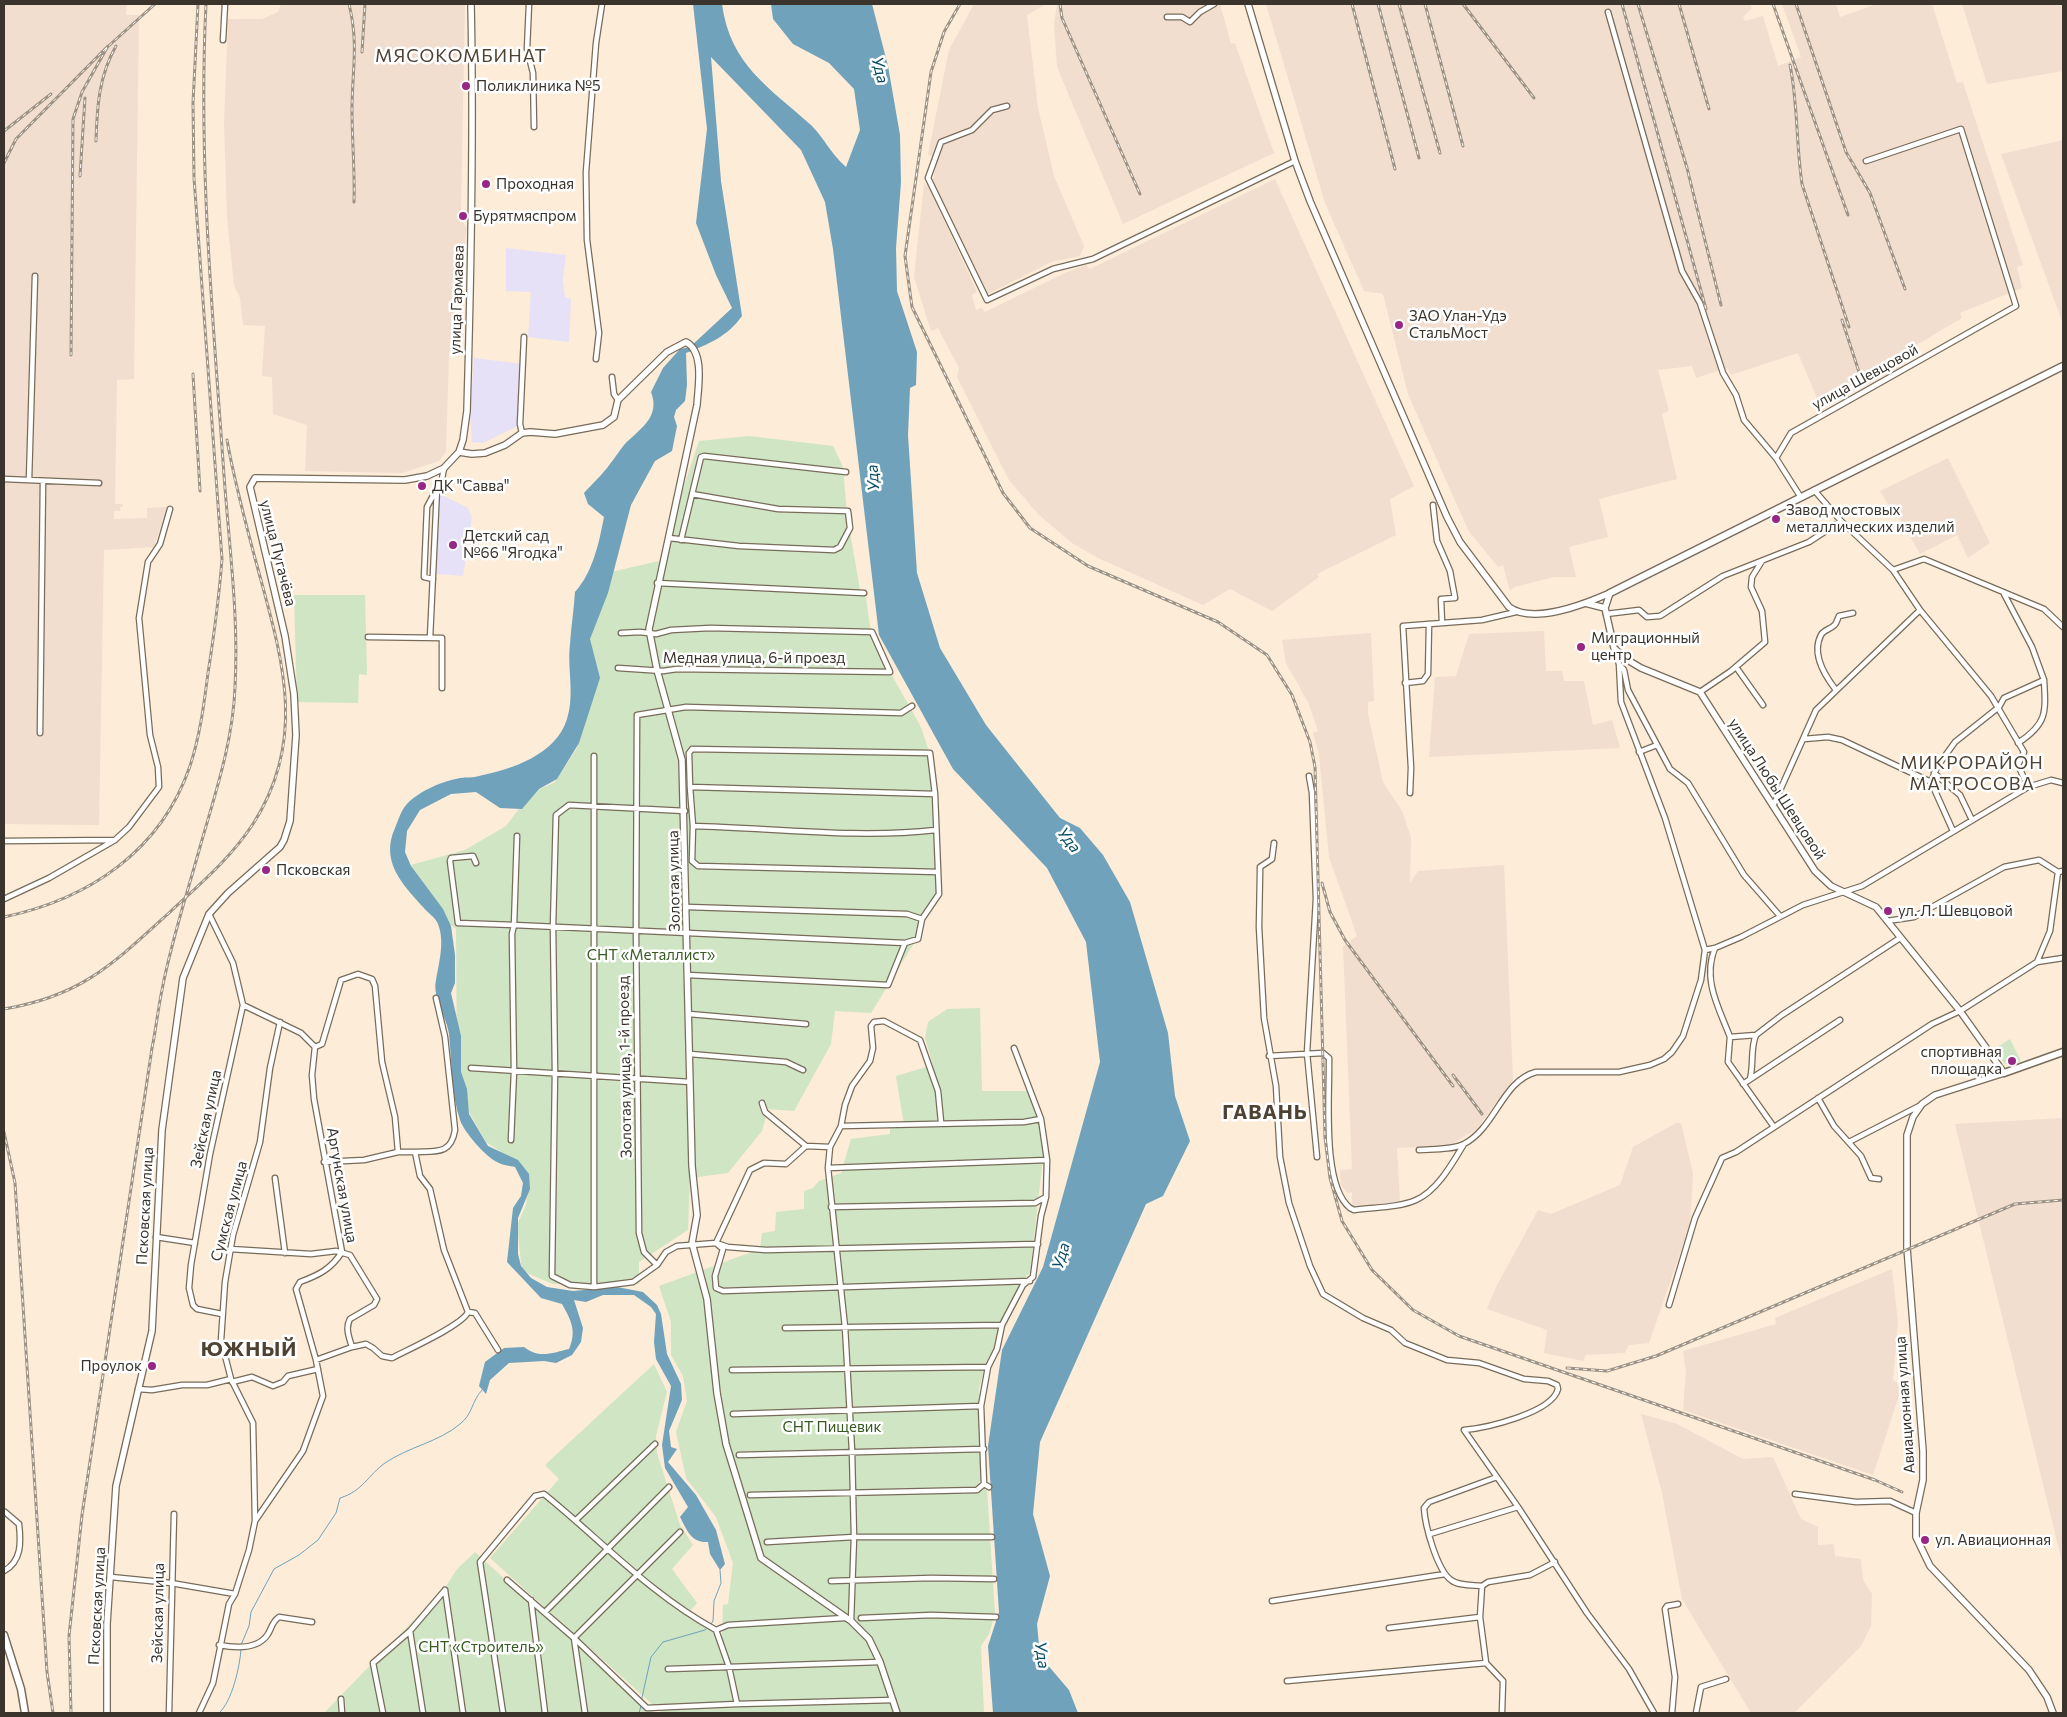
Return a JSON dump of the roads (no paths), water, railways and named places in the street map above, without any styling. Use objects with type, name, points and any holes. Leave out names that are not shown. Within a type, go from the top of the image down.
[{"type":"main road","points":[[1610,593],[1800,496],[2063,366]]},
{"type":"main road","points":[[2004,1073],[2063,1052]]},
{"type":"main road","points":[[4,1635],[25,1713]]},
{"type":"street","points":[[223,40],[225,4]]},
{"type":"street","name":"улица Гармаева","points":[[459,452],[463,440],[466,411],[472,244],[474,116],[471,4]]},
{"type":"street","points":[[529,4],[527,48],[533,72],[534,127]]},
{"type":"street","points":[[596,359],[598,333],[587,240],[586,172],[596,43],[602,4]]},
{"type":"street","points":[[1167,17],[1182,17],[1190,22],[1200,12],[1214,4]]},
{"type":"street","points":[[1248,4],[1295,161],[1310,201],[1447,517],[1460,542],[1509,607],[1516,612]]},
{"type":"street","points":[[1608,12],[1682,271],[1700,303],[1723,373],[1736,395],[1744,420],[1776,458],[1800,496]]},
{"type":"street","points":[[1007,106],[992,110],[972,130],[941,142],[928,178],[987,300],[1053,269],[1093,259],[1295,161]]},
{"type":"street","name":"улица Шевцовой","points":[[1776,458],[1791,433],[2016,306],[1961,129],[1866,161]]},
{"type":"street","points":[[29,480],[34,276]]},
{"type":"street","points":[[522,434],[520,424],[524,337]]},
{"type":"street","name":"Золотая улица","points":[[618,400],[667,352],[682,342],[691,344],[696,354],[699,382],[697,405],[669,538],[657,583],[649,632],[657,670],[682,760],[685,811],[692,1166],[697,1215],[692,1243]]},
{"type":"street","points":[[433,579],[424,578],[427,507],[442,479],[444,468],[459,452],[485,453],[505,445],[522,434],[530,432],[555,434],[603,425],[614,417],[618,400],[614,394],[612,377]]},
{"type":"street","points":[[681,540],[685,515],[701,457],[846,472]]},
{"type":"street","name":"улица Пугачёва","points":[[296,735],[294,694],[285,636],[251,495],[252,482],[255,478],[405,480],[427,476],[444,468]]},
{"type":"street","points":[[4,479],[99,483]]},
{"type":"street","points":[[40,733],[43,481]]},
{"type":"street","points":[[430,638],[437,488]]},
{"type":"street","points":[[1814,490],[1841,521],[1893,570],[1920,610],[1999,707],[2024,752],[2018,765],[2028,787]]},
{"type":"street","points":[[669,538],[738,546],[834,550],[840,547],[850,528],[848,510],[778,509],[692,494]]},
{"type":"street","points":[[1433,505],[1437,541],[1450,571],[1455,598],[1441,599],[1442,623]]},
{"type":"street","points":[[4,899],[49,878],[115,840],[129,827],[159,787],[158,767],[150,735],[139,618],[148,562],[160,544],[170,509]]},
{"type":"street","points":[[1585,604],[1606,611],[1639,610],[1648,617],[1660,616],[1723,576],[1809,542],[1841,521]]},
{"type":"street","points":[[1893,570],[1924,559],[2044,609],[2063,627]]},
{"type":"street","points":[[1614,648],[1626,659],[1641,668],[1700,692],[1736,667],[1765,642],[1762,611],[1751,587],[1752,577],[1762,561]]},
{"type":"street","points":[[657,583],[864,593]]},
{"type":"street","points":[[2003,592],[2032,647],[2044,680],[2044,714],[2039,727],[2018,743]]},
{"type":"street","points":[[1410,793],[1411,768],[1403,626],[1482,620],[1516,612],[1564,610],[1585,604],[1610,593]]},
{"type":"street","points":[[1269,1056],[1323,1053],[1329,1058],[1329,1138],[1335,1181],[1350,1208],[1372,1208],[1415,1201],[1426,1195],[1449,1169],[1464,1144],[1487,1125],[1514,1085],[1523,1076],[1536,1072],[1619,1072],[1650,1065],[1668,1056],[1683,1036],[1701,980],[1705,950],[1665,818],[1621,702],[1618,664],[1606,611],[1610,593]]},
{"type":"street","points":[[1772,808],[1816,710],[1920,610]]},
{"type":"street","points":[[1836,690],[1820,664],[1820,638],[1822,633],[1836,624],[1839,616],[1852,613]]},
{"type":"street","points":[[1405,683],[1423,681],[1428,674],[1429,624]]},
{"type":"street","name":"Медная улица, 6-й проезд","points":[[618,668],[890,672],[872,632],[710,628],[671,630],[656,634],[649,632]]},
{"type":"street","points":[[621,633],[649,632]]},
{"type":"street","points":[[368,637],[442,638],[442,688]]},
{"type":"street","points":[[1618,664],[1624,670],[1628,690],[1670,769],[1688,783],[1744,875],[1780,916]]},
{"type":"street","points":[[1736,667],[1763,705]]},
{"type":"street","points":[[1931,782],[1934,773],[1956,742],[1999,707],[2004,698],[2044,680]]},
{"type":"street","name":"улица Любы Шевцовой","points":[[1700,692],[1772,808],[1815,871],[1831,886],[1876,907],[1960,1011],[2004,1073]]},
{"type":"street","points":[[668,710],[686,707],[901,713],[912,706]]},
{"type":"street","name":"Золотая улица, 1-й проезд","points":[[657,1264],[647,1256],[640,1242],[636,930],[637,715],[668,710]]},
{"type":"street","name":"Псковская улица","points":[[108,1713],[107,1624],[116,1486],[152,1331],[162,1130],[183,978],[209,914],[228,893],[280,847],[284,840],[290,821],[296,735]]},
{"type":"street","points":[[1804,739],[1828,737],[1842,740],[1931,782],[1953,831]]},
{"type":"street","points":[[1640,752],[1657,744]]},
{"type":"street","points":[[476,863],[473,856],[451,858],[450,861],[458,923],[904,943],[918,940],[922,919],[939,894],[935,794],[930,753],[694,748],[689,753],[693,824],[692,861],[698,866],[938,872]]},
{"type":"street","points":[[594,756],[592,1076],[594,1287]]},
{"type":"street","points":[[1934,773],[1960,795],[1972,820]]},
{"type":"street","points":[[1309,776],[1312,793],[1316,899],[1307,1053],[1317,1157]]},
{"type":"street","points":[[1705,950],[1714,948],[1803,906],[1862,886],[2028,787],[2051,780],[2063,783]]},
{"type":"street","points":[[690,787],[935,794]]},
{"type":"street","points":[[685,811],[569,805],[556,815],[553,926],[555,1072],[552,1276],[570,1285],[594,1287],[633,1282],[657,1264],[666,1252],[677,1246],[692,1243],[716,1243],[728,1247],[766,1250],[836,1250],[1038,1244]]},
{"type":"street","points":[[685,823],[795,831],[916,832],[936,830]]},
{"type":"street","points":[[511,1140],[514,1071],[512,934],[514,925],[517,836]]},
{"type":"street","points":[[4,841],[115,840]]},
{"type":"street","points":[[1274,843],[1272,859],[1260,867],[1259,882],[1258,927],[1264,1018],[1269,1056],[1276,1086],[1283,1176],[1310,1266],[1322,1294],[1363,1318],[1391,1330],[1405,1343],[1447,1360],[1479,1363],[1524,1379],[1548,1381],[1557,1385],[1558,1389],[1554,1398],[1541,1408],[1486,1428],[1464,1430],[1555,1562],[1587,1613],[1629,1669],[1654,1713]]},
{"type":"street","points":[[1888,921],[1914,917],[2004,867],[2039,860],[2061,872],[2050,931],[2036,962]]},
{"type":"street","points":[[687,907],[907,914],[922,919]]},
{"type":"street","name":"Зейская улица","points":[[209,914],[233,964],[243,1005],[210,1154],[189,1288],[193,1305],[202,1311],[222,1314]]},
{"type":"street","points":[[1750,1079],[1754,1060],[1753,1041],[1756,1035],[1782,1015],[1900,938]]},
{"type":"street","points":[[688,975],[888,985],[904,943]]},
{"type":"street","points":[[1714,948],[1709,962],[1710,985],[1730,1038],[1728,1062],[1774,1128]]},
{"type":"street","points":[[1669,1305],[1695,1218],[1722,1158],[1774,1128],[1932,1024],[1960,1011],[2036,962],[2063,958]]},
{"type":"street","points":[[243,1005],[301,1033],[315,1047],[320,1045],[326,1033],[341,980],[358,974],[372,979],[375,986],[382,1062],[395,1117],[398,1152]]},
{"type":"street","points":[[324,1162],[364,1160],[398,1152],[448,1148],[452,1143],[455,1130],[446,1037],[436,998]]},
{"type":"street","points":[[689,1014],[806,1024]]},
{"type":"street","points":[[1743,1084],[1840,1020]]},
{"type":"street","points":[[849,1619],[854,1580],[854,1492],[845,1327],[828,1168],[830,1147],[841,1126],[845,1105],[852,1086],[870,1061],[873,1048],[871,1026],[874,1022],[884,1021],[920,1040],[938,1091],[941,1122]]},
{"type":"street","name":"Сумская улица","points":[[255,1521],[253,1423],[232,1380],[221,1340],[222,1314],[230,1249],[244,1190],[260,1142],[270,1068],[280,1022]]},
{"type":"street","points":[[1730,1038],[1756,1035]]},
{"type":"street","name":"Аргунская улица","points":[[255,1521],[303,1451],[322,1396],[316,1360],[296,1289],[300,1282],[323,1274],[335,1263],[342,1252],[324,1162],[312,1075],[315,1047]]},
{"type":"street","points":[[750,1495],[977,1490],[984,1484],[982,1406],[988,1367],[996,1349],[1002,1325],[1023,1285],[1030,1281],[1035,1271],[1046,1197],[1047,1160],[1041,1119],[1014,1048]]},
{"type":"street","points":[[690,1054],[786,1062],[803,1070]]},
{"type":"street","points":[[471,1068],[690,1082]]},
{"type":"street","points":[[1849,1142],[1922,1104],[1935,1094],[2004,1073]]},
{"type":"street","points":[[1818,1098],[1834,1126],[1862,1156],[1872,1178],[1879,1180]]},
{"type":"street","points":[[762,1102],[765,1112],[806,1146],[830,1147]]},
{"type":"street","name":"Авиационная улица","points":[[1922,1104],[1913,1117],[1907,1135],[1907,1248],[1923,1451],[1923,1480],[1916,1513],[1916,1537],[1930,1566],[2029,1670],[2047,1697],[2053,1713]]},
{"type":"street","points":[[841,1126],[941,1122],[1024,1122],[1041,1119]]},
{"type":"street","points":[[1419,1150],[1464,1144]]},
{"type":"street","points":[[716,1243],[750,1170],[764,1163],[786,1164],[806,1146]]},
{"type":"street","points":[[316,1360],[366,1344],[382,1356],[392,1358],[465,1318],[468,1312],[450,1267],[430,1189],[420,1176],[415,1152]]},
{"type":"street","points":[[828,1168],[1047,1160]]},
{"type":"street","points":[[275,1178],[285,1253]]},
{"type":"street","points":[[832,1207],[1035,1204],[1046,1197]]},
{"type":"street","points":[[156,1237],[195,1243]]},
{"type":"street","points":[[692,1243],[707,1299],[717,1393],[726,1444],[761,1558],[849,1619],[869,1639],[880,1662],[897,1713]]},
{"type":"street","points":[[716,1243],[723,1250],[715,1276],[716,1288],[719,1291],[1030,1281]]},
{"type":"street","points":[[230,1249],[311,1254],[342,1252],[350,1255],[377,1299],[374,1305],[350,1319],[347,1324],[352,1347]]},
{"type":"street","points":[[468,1312],[475,1313],[498,1350]]},
{"type":"street","points":[[785,1328],[1002,1325]]},
{"type":"street","points":[[732,1370],[988,1367]]},
{"type":"street","points":[[138,1389],[152,1390],[182,1385],[207,1385],[252,1377],[273,1386],[283,1382],[288,1376],[318,1369]]},
{"type":"street","points":[[733,1414],[982,1406]]},
{"type":"street","points":[[576,1520],[655,1444]]},
{"type":"street","points":[[739,1455],[852,1450],[984,1449]]},
{"type":"street","points":[[1497,1477],[1429,1502],[1424,1508],[1439,1564],[1445,1574],[1455,1582],[1482,1586],[1488,1582],[1530,1575],[1555,1562]]},
{"type":"street","points":[[984,1484],[989,1488]]},
{"type":"street","points":[[545,1612],[669,1486]]},
{"type":"street","points":[[503,1713],[480,1562],[535,1496],[544,1494],[576,1520],[635,1575],[666,1598],[716,1630],[729,1667],[736,1704]]},
{"type":"street","points":[[1795,1494],[1856,1502],[1890,1501],[1916,1513]]},
{"type":"street","points":[[1430,1534],[1518,1507]]},
{"type":"street","points":[[4,1571],[18,1556],[20,1545],[19,1524],[5,1512]]},
{"type":"street","name":"Зейская улица","points":[[169,1713],[174,1514]]},
{"type":"street","points":[[199,1713],[213,1683],[229,1604],[235,1594],[250,1550],[255,1521]]},
{"type":"street","points":[[574,1638],[680,1532]]},
{"type":"street","points":[[767,1542],[854,1537],[992,1537]]},
{"type":"street","points":[[1272,1601],[1445,1574]]},
{"type":"street","points":[[111,1577],[171,1583],[235,1594]]},
{"type":"street","points":[[831,1581],[931,1578],[994,1579]]},
{"type":"street","points":[[507,1580],[574,1638],[647,1708],[893,1700]]},
{"type":"street","points":[[1482,1586],[1480,1617],[1486,1663],[1503,1681],[1502,1713]]},
{"type":"street","points":[[383,1713],[373,1663],[410,1631],[445,1590],[463,1713]]},
{"type":"street","points":[[531,1600],[545,1713]]},
{"type":"street","points":[[1672,1713],[1675,1677],[1665,1609],[1667,1606],[1678,1604]]},
{"type":"street","points":[[860,1618],[931,1615],[996,1617]]},
{"type":"street","points":[[219,1646],[236,1649],[247,1647],[264,1637],[274,1620],[279,1617],[312,1622]]},
{"type":"street","points":[[1389,1628],[1480,1617]]},
{"type":"street","points":[[716,1630],[728,1624],[849,1619]]},
{"type":"street","points":[[410,1631],[423,1713]]},
{"type":"street","points":[[574,1638],[586,1713]]},
{"type":"street","points":[[668,1669],[880,1662]]},
{"type":"street","points":[[1287,1681],[1486,1663]]},
{"type":"street","points":[[1696,1713],[1701,1687],[1726,1679]]},
{"type":"street","points":[[341,1699],[342,1713]]},
{"type":"street","points":[[655,1708],[658,1713]]},
{"type":"water","name":"Уда","points":[[693,4],[722,4],[726,25],[734,43],[754,74],[812,126],[846,167],[860,130],[854,89],[829,63],[793,44],[773,19],[771,4],[872,4],[888,66],[900,135],[901,182],[896,248],[897,291],[917,352],[916,385],[910,388],[908,435],[917,573],[940,648],[986,725],[1060,818],[1080,828],[1103,855],[1130,902],[1168,1033],[1175,1096],[1190,1141],[1163,1196],[1146,1204],[1040,1442],[1033,1514],[1050,1576],[1037,1624],[1040,1656],[1069,1690],[1078,1713],[993,1713],[988,1646],[999,1612],[988,1446],[1002,1350],[1043,1267],[1100,1062],[1086,942],[1047,868],[953,769],[879,635],[833,249],[825,202],[801,150],[711,57],[721,181],[742,316],[724,334],[710,343],[686,353],[687,385],[685,401],[676,410],[674,417],[677,426],[672,451],[655,461],[631,505],[608,593],[590,639],[600,678],[579,743],[557,779],[539,789],[522,809],[500,808],[476,792],[451,794],[420,810],[407,831],[405,852],[411,866],[443,909],[451,926],[455,955],[455,983],[451,993],[461,1036],[461,1072],[467,1089],[469,1114],[488,1146],[518,1160],[529,1174],[530,1189],[518,1218],[518,1254],[521,1266],[531,1278],[547,1287],[573,1291],[617,1287],[643,1292],[657,1305],[661,1314],[667,1354],[681,1384],[682,1400],[669,1431],[671,1447],[677,1449],[668,1462],[696,1495],[716,1530],[725,1564],[720,1570],[710,1554],[708,1542],[697,1540],[687,1531],[680,1517],[688,1507],[665,1468],[662,1445],[671,1386],[656,1359],[654,1342],[656,1314],[651,1307],[634,1295],[603,1295],[586,1302],[574,1300],[583,1328],[581,1342],[572,1355],[556,1363],[544,1361],[509,1363],[490,1380],[486,1394],[479,1386],[485,1362],[504,1348],[524,1347],[540,1354],[569,1349],[573,1331],[562,1304],[541,1298],[507,1262],[513,1208],[521,1196],[523,1183],[515,1167],[497,1162],[482,1150],[466,1131],[460,1120],[453,1088],[448,1028],[435,987],[441,952],[440,931],[435,920],[401,881],[392,861],[390,851],[391,840],[403,809],[418,795],[446,782],[460,778],[477,777],[518,764],[543,751],[561,731],[567,719],[571,691],[569,653],[575,592],[591,566],[604,517],[588,504],[584,493],[651,416],[653,401],[651,392],[663,368],[680,349],[690,347],[732,308],[716,275],[696,223],[707,129]]},
{"type":"waterway","points":[[241,1645],[249,1626],[251,1612],[274,1569],[299,1555],[318,1540],[336,1513],[340,1498],[354,1491],[394,1457],[443,1435],[460,1424],[467,1416],[482,1390]]},
{"type":"waterway","points":[[711,1624],[713,1621],[714,1601],[721,1583],[720,1570]]},
{"type":"waterway","points":[[641,1702],[651,1657],[663,1642],[705,1630],[708,1627]]},
{"type":"waterway","points":[[219,1713],[228,1701],[237,1674],[241,1649]]},
{"type":"waterway","points":[[639,1713],[641,1706]]},
{"type":"railway","points":[[103,51],[155,4]]},
{"type":"railway","points":[[4,917],[35,909],[65,898],[93,884],[118,867],[141,846],[161,823],[177,796],[190,766],[199,732],[214,631],[222,559],[194,178],[193,103],[198,4]]},
{"type":"railway","points":[[71,1713],[69,1636],[82,1515],[152,1048],[170,954],[212,807],[227,748],[234,707],[236,660],[235,607],[211,299],[205,181],[204,63],[206,4]]},
{"type":"railway","points":[[349,4],[354,32],[352,110],[354,202]]},
{"type":"railway","points":[[362,52],[365,4]]},
{"type":"railway","points":[[960,4],[944,32],[931,72],[905,256],[912,307],[1003,493],[1030,528],[1088,566],[1218,622],[1267,655],[1292,695],[1310,742],[1315,767],[1325,1137],[1330,1178],[1342,1221],[1372,1270],[1413,1310],[1459,1336],[1875,1480],[1902,1492]]},
{"type":"railway","points":[[1060,4],[1062,18],[1140,194]]},
{"type":"railway","points":[[1352,4],[1395,169]]},
{"type":"railway","points":[[1378,4],[1419,158]]},
{"type":"railway","points":[[1399,4],[1440,153]]},
{"type":"railway","points":[[1425,4],[1463,146]]},
{"type":"railway","points":[[1463,4],[1534,98]]},
{"type":"railway","points":[[1622,4],[1706,309]]},
{"type":"railway","points":[[1638,4],[1687,168],[1721,305]]},
{"type":"railway","points":[[1679,4],[1709,109]]},
{"type":"railway","points":[[1773,4],[1848,215]]},
{"type":"railway","points":[[1796,4],[1846,152],[1870,193],[1905,289]]},
{"type":"railway","points":[[4,163],[16,139],[108,46],[82,92],[73,119],[71,355]]},
{"type":"railway","points":[[96,141],[102,80],[116,46]]},
{"type":"railway","points":[[1790,65],[1802,184],[1849,327]]},
{"type":"railway","points":[[4,131],[51,94]]},
{"type":"railway","points":[[80,176],[85,98]]},
{"type":"railway","points":[[1842,320],[1859,372]]},
{"type":"railway","points":[[193,374],[200,491]]},
{"type":"railway","points":[[4,1009],[55,996],[95,975],[113,962],[225,860],[253,824],[270,793],[280,762],[285,731],[282,669],[268,606],[237,490],[227,440]]},
{"type":"railway","points":[[1322,883],[1330,912],[1345,940],[1453,1086]]},
{"type":"railway","points":[[1453,1075],[1482,1114]]},
{"type":"railway","points":[[4,1132],[15,1183],[47,1672],[53,1713]]},
{"type":"railway","points":[[1567,1368],[1607,1371],[1656,1356],[2015,1204],[2063,1200]]},
{"type":"place","name":"Поликлиника №5","points":[[466,86]]},
{"type":"place","name":"Проходная","points":[[486,184]]},
{"type":"place","name":"Бурятмяспром","points":[[463,216]]},
{"type":"place","name":"ЗАО Улан-Удэ СтальМост","points":[[1399,325]]},
{"type":"place","name":"ДК \"Савва\"","points":[[422,486]]},
{"type":"place","name":"Завод мостовых металлических изделий","points":[[1776,519]]},
{"type":"place","name":"Детский сад №66 \"Ягодка\"","points":[[453,545]]},
{"type":"place","name":"Миграционный центр","points":[[1581,647]]},
{"type":"place","name":"Псковская","points":[[266,870]]},
{"type":"place","name":"ул. Л. Шевцовой","points":[[1888,911]]},
{"type":"place","name":"спортивная площадка","points":[[2012,1061]]},
{"type":"place","name":"Проулок","points":[[152,1366]]},
{"type":"place","name":"ул. Авиационная","points":[[1925,1540]]},
{"type":"district","name":"МЯСОКОМБИНАТ","points":[[461,56]]},
{"type":"district","name":"МИКРОРАЙОН МАТРОСОВА","points":[[1972,773]]},
{"type":"district","name":"ГАВАНЬ","points":[[1265,1112]]},
{"type":"district","name":"ЮЖНЫЙ","points":[[249,1349]]},
{"type":"park label","name":"СНТ «Металлист»","points":[[651,955]]},
{"type":"park label","name":"СНТ Пищевик","points":[[832,1427]]},
{"type":"park label","name":"СНТ «Строитель»","points":[[481,1647]]}]
